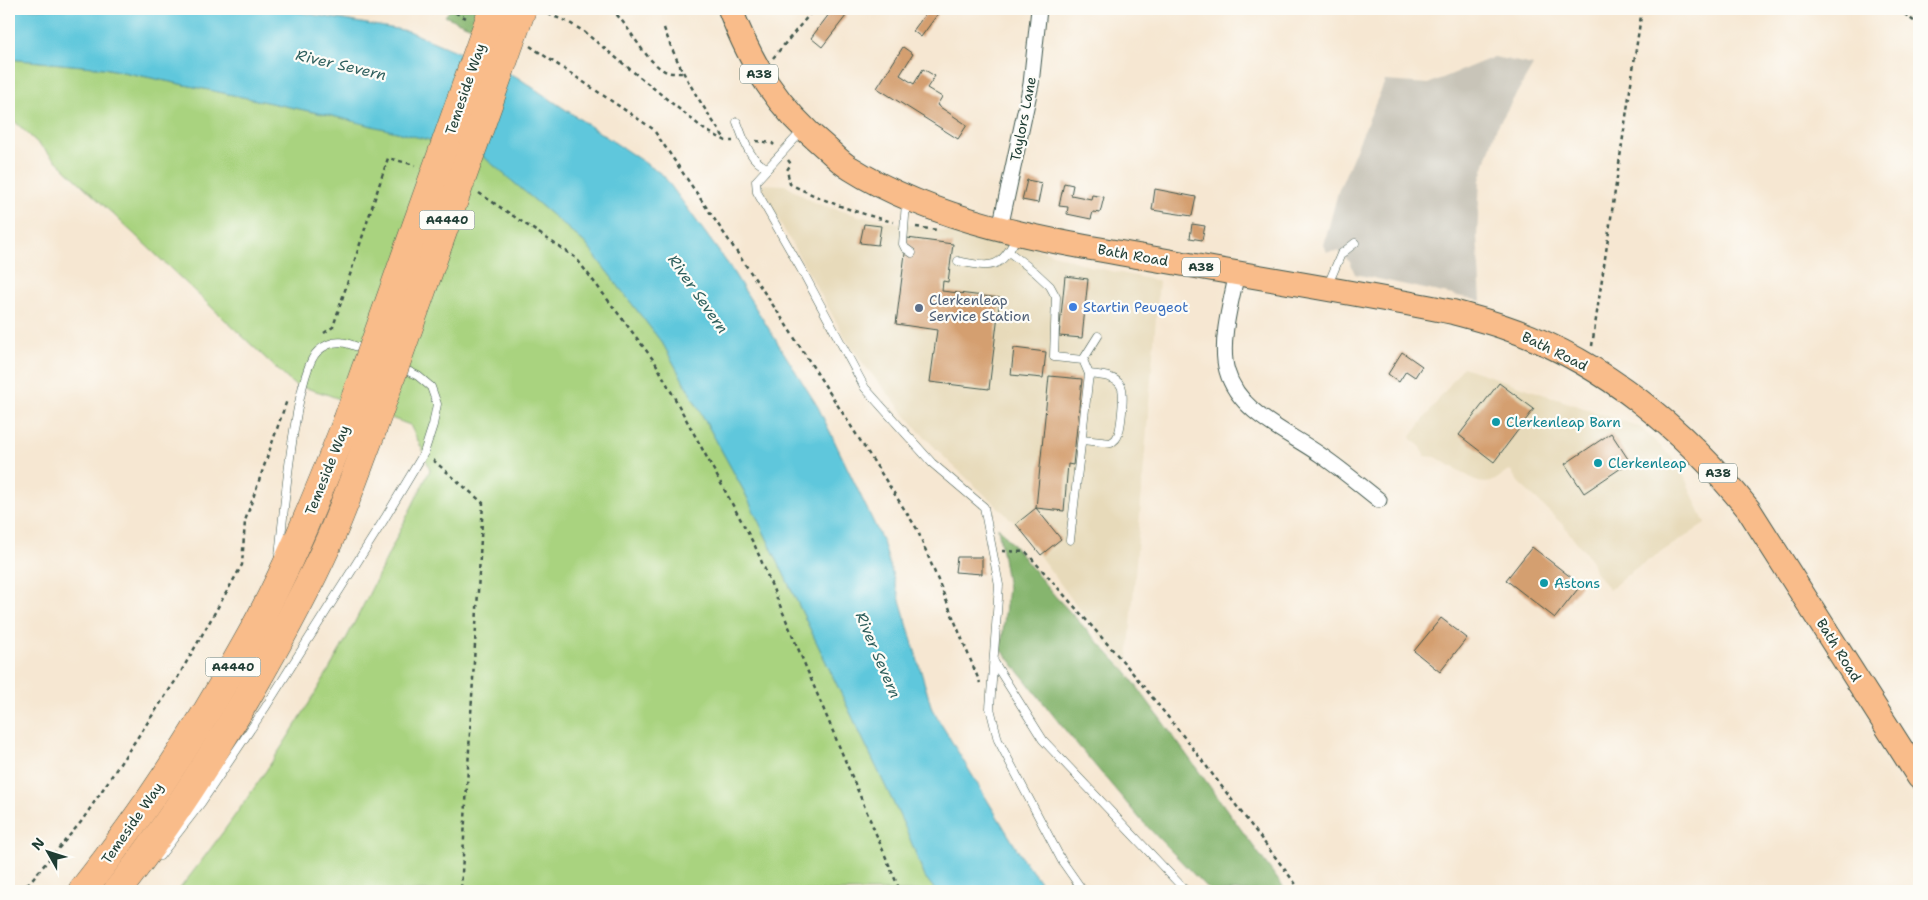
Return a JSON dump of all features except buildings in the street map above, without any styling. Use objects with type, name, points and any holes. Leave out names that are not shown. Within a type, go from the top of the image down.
[{"type":"highway","name":"Temeside Way","points":[[82,891],[154,794],[248,642],[305,524],[360,426],[528,10]]},
{"type":"highway","name":"Temeside Way","points":[[117,891],[178,809],[227,731],[271,656],[330,540],[360,426],[482,15]]},
{"type":"main road","name":"A38","points":[[730,9],[741,38],[760,74],[803,130],[849,168],[889,190],[1009,237]]},
{"type":"main road","name":"Bath Road","points":[[1009,237],[1115,252],[1453,312],[1505,327],[1582,363],[1621,387],[1658,415],[1696,449],[1726,481],[1749,510],[1919,777]]},
{"type":"street","name":"Taylors Lane","points":[[1009,237],[1031,84],[1039,9]]},
{"type":"street","points":[[1237,273],[1225,340],[1225,358],[1227,371],[1240,396],[1262,418],[1322,456],[1379,500]]},
{"type":"lane","points":[[737,122],[749,152],[757,164],[767,168]]},
{"type":"lane","points":[[803,130],[756,181],[757,192],[805,276],[865,388],[932,463],[984,507],[999,585],[990,708],[998,740],[1062,862],[1084,891]]},
{"type":"lane","points":[[907,197],[903,244],[912,253]]},
{"type":"lane","points":[[958,261],[983,266],[994,265],[1003,260],[1009,237]]},
{"type":"lane","points":[[1009,237],[1036,272],[1050,286],[1056,297],[1054,357],[1083,360]]},
{"type":"lane","points":[[1326,289],[1341,254],[1356,244]]},
{"type":"lane","points":[[1083,360],[1098,336]]},
{"type":"lane","points":[[276,586],[291,452],[298,406],[308,369],[316,352],[328,344],[346,342],[382,359]]},
{"type":"lane","points":[[1070,540],[1088,374],[1083,360]]},
{"type":"lane","points":[[156,862],[201,803],[265,708],[424,453],[433,425],[437,404],[431,387],[418,376],[392,363]]},
{"type":"lane","points":[[1082,440],[1111,443],[1117,437],[1124,396],[1121,385],[1114,380],[1105,376],[1088,374]]},
{"type":"lane","points":[[994,661],[1043,740],[1186,891]]},
{"type":"path","points":[[448,9],[482,15]]},
{"type":"path","points":[[611,9],[627,25],[647,56],[664,71],[683,72]]},
{"type":"path","points":[[760,74],[814,9]]},
{"type":"path","points":[[1582,363],[1593,344],[1642,9]]},
{"type":"path","points":[[1898,9],[1919,25]]},
{"type":"path","points":[[664,28],[683,72],[701,104],[726,141]]},
{"type":"path","points":[[545,57],[653,129],[781,317],[917,529],[990,708]]},
{"type":"path","points":[[388,158],[421,167]]},
{"type":"path","points":[[471,188],[576,258],[655,362],[755,546],[900,891]]},
{"type":"path","points":[[424,453],[483,503],[461,891]]},
{"type":"path","points":[[22,891],[81,822],[178,677],[242,564],[244,521]]},
{"type":"path","points":[[992,551],[1026,552],[1127,666],[1188,742],[1301,891]]},
{"type":"shaded area","points":[[1494,57],[1533,65],[1496,129],[1480,180],[1477,236],[1481,301],[1355,274],[1350,262],[1338,251],[1327,252],[1324,245],[1338,192],[1385,81],[1428,84]]},
{"type":"shaded area","points":[[761,184],[785,185],[815,203],[859,216],[1029,246],[1092,267],[1159,281],[1127,673],[1015,523],[945,458],[918,430],[864,365],[847,341],[778,219]]},
{"type":"shaded area","points":[[1463,367],[1640,427],[1679,464],[1705,524],[1633,570],[1609,590],[1595,571],[1592,561],[1562,524],[1519,483],[1510,470],[1495,480],[1486,483],[1478,482],[1436,457],[1424,456],[1421,447],[1410,438]]},
{"type":"green space","points":[[451,9],[481,9],[476,29],[445,16]]},
{"type":"green space","points":[[9,59],[104,68],[328,115],[478,152],[585,243],[663,344],[745,493],[906,829],[925,877],[936,891],[178,891],[245,801],[307,707],[344,643],[430,470],[410,425],[293,384],[9,116]]},
{"type":"green space","points":[[998,527],[1055,596],[1127,673],[1286,891],[1210,891],[1141,820],[1061,725],[1001,649],[1008,588]]},
{"type":"water","name":"River Severn","points":[[9,9],[280,9],[408,31],[517,77],[663,175],[728,264],[818,407],[883,542],[932,709],[1023,859],[1047,891],[936,891],[925,877],[906,829],[745,493],[663,344],[585,243],[478,152],[328,115],[104,68],[9,59]]},
{"type":"waterway","points":[[1911,9],[1919,15]]},
{"type":"place","name":"Startin Peugeot","points":[[1073,307]]},
{"type":"place","name":"Clerkenleap Service Station","points":[[919,308]]},
{"type":"place","name":"Clerkenleap Barn","points":[[1496,422]]},
{"type":"place","name":"Clerkenleap","points":[[1598,463]]},
{"type":"place","name":"Astons","points":[[1544,583]]}]
